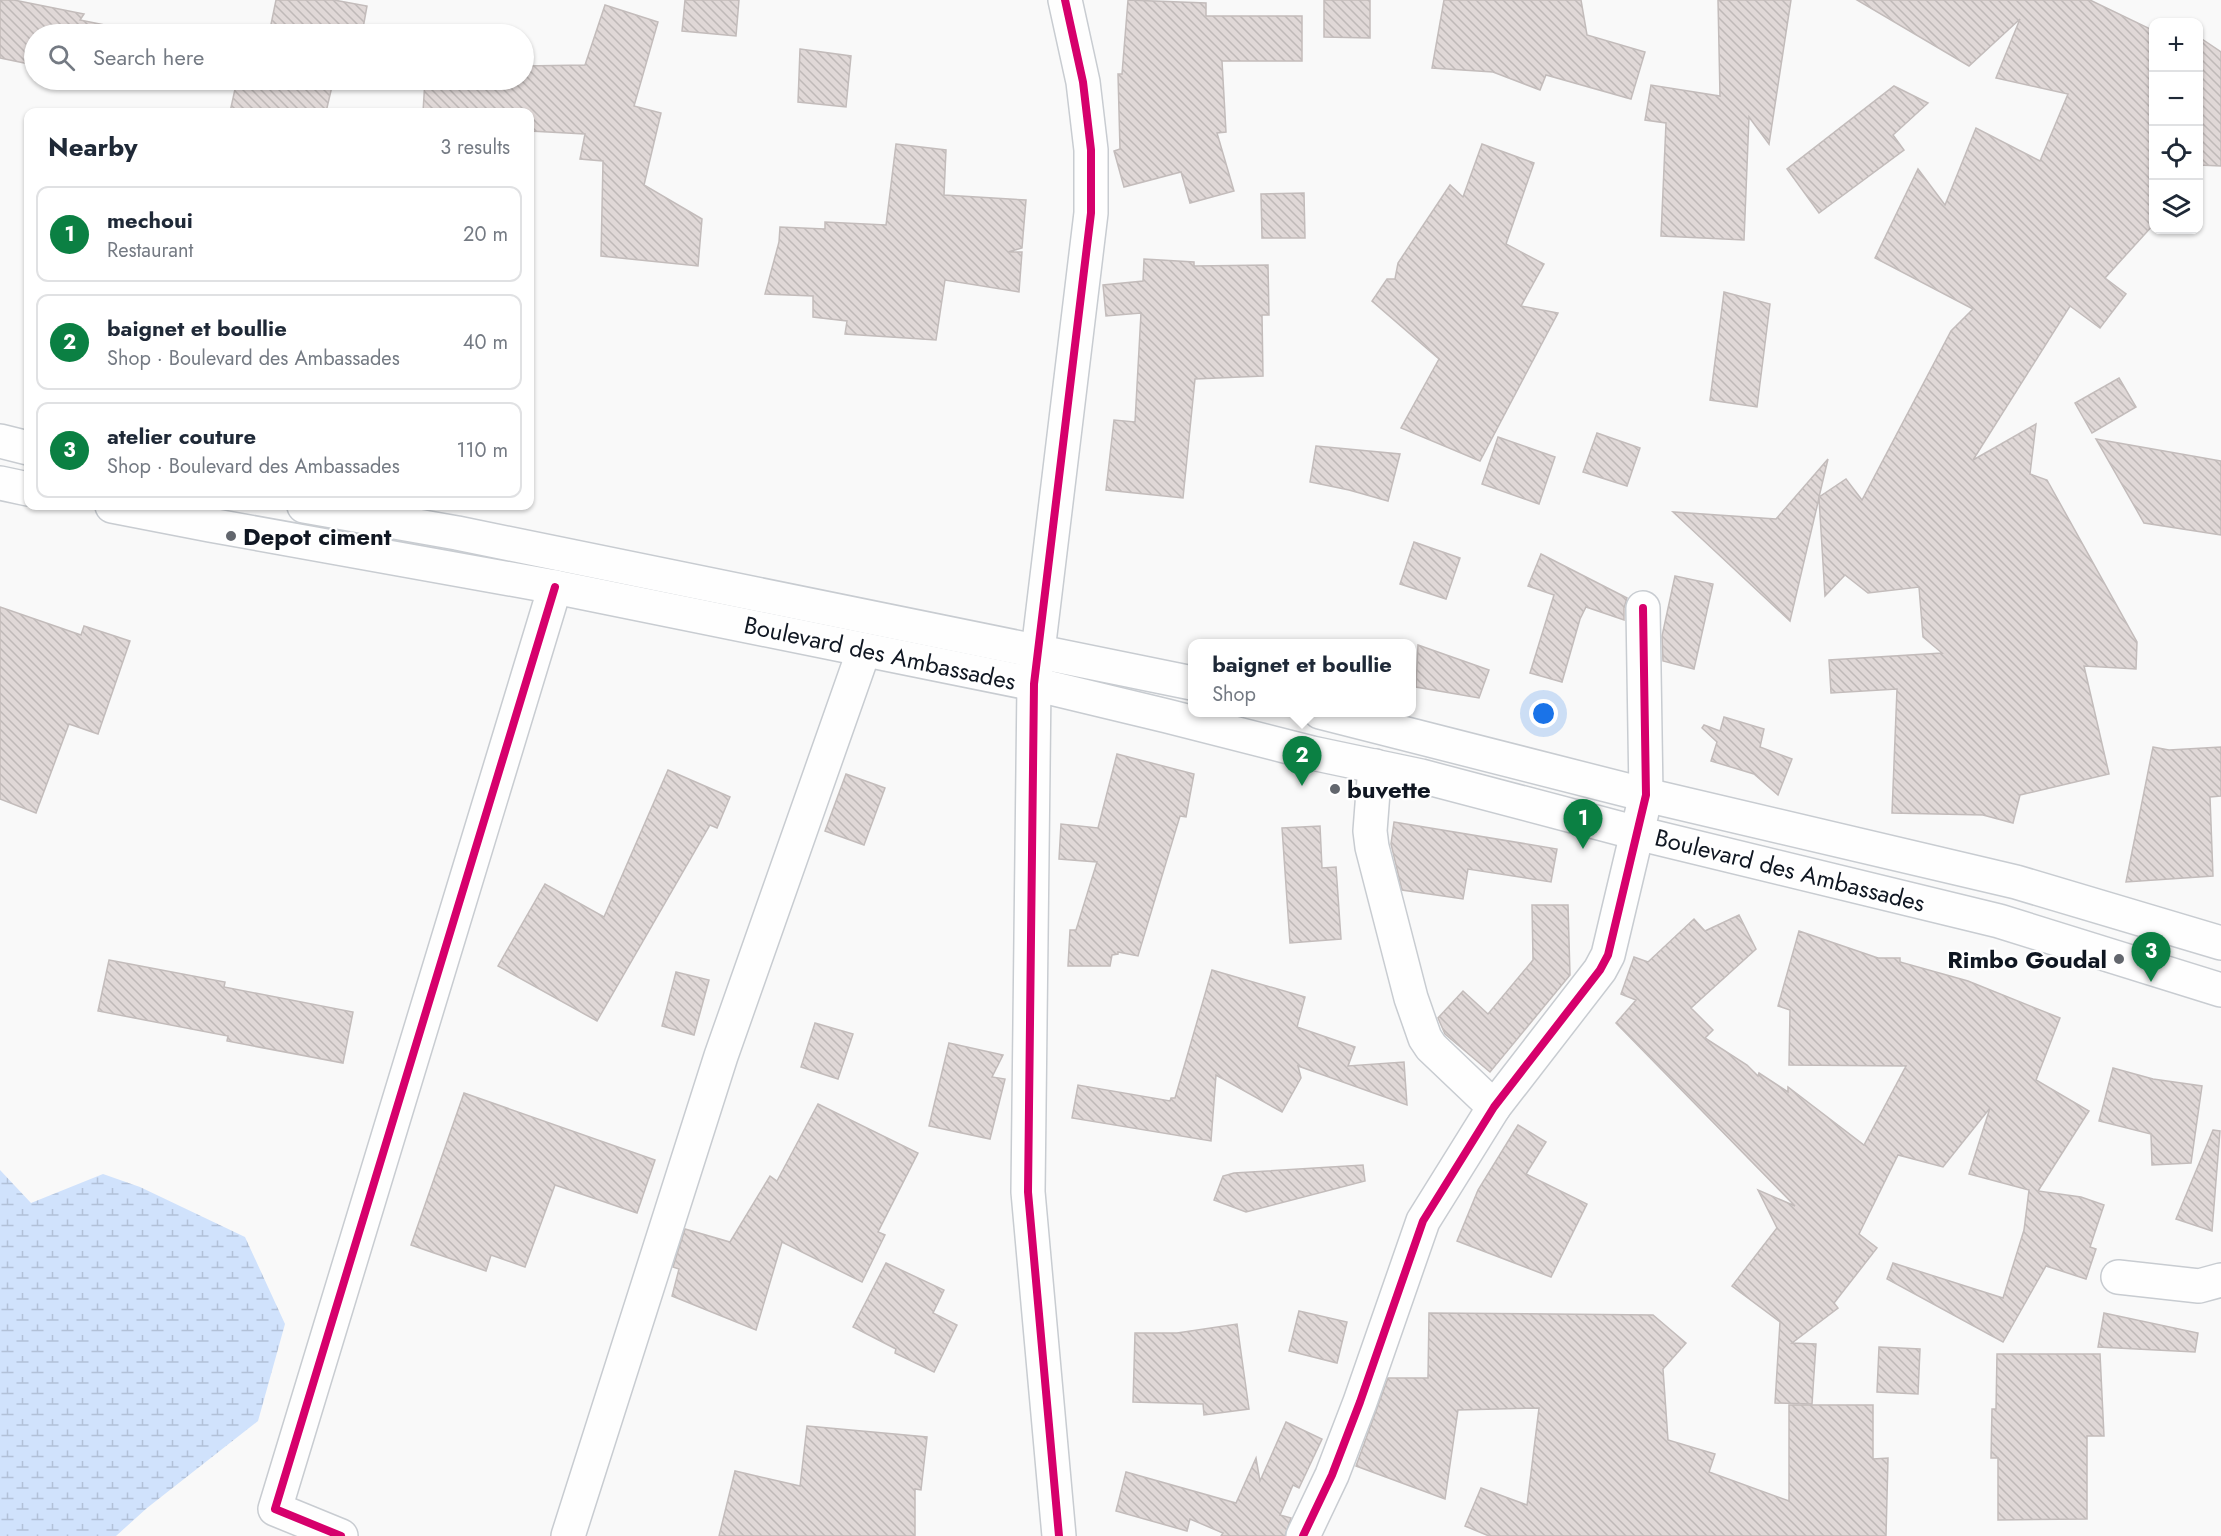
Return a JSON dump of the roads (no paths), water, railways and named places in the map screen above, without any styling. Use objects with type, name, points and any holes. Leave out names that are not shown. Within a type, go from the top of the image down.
[{"type":"street","points":[[1059,1536],[1028,1192],[1034,684],[1091,213],[1091,150],[1083,82],[1065,0]]},
{"type":"street","points":[[0,441],[24,447]]},
{"type":"street","points":[[0,483],[24,488]]},
{"type":"street","name":"Boulevard des Ambassades","points":[[134,510],[555,587],[1034,684],[1312,753],[1421,776],[1638,833],[1999,921],[2221,990]]},
{"type":"street","name":"Boulevard des Ambassades","points":[[327,510],[457,533],[1188,682]]},
{"type":"street","points":[[341,1536],[275,1509],[555,587]]},
{"type":"street","points":[[1303,1536],[1332,1475],[1360,1402],[1423,1221],[1494,1107],[1600,970],[1612,940],[1646,795],[1643,608]]},
{"type":"street","points":[[568,1536],[721,1056],[864,650]]},
{"type":"street","name":"Boulevard des Ambassades","points":[[1340,717],[1646,795],[2016,882],[2221,943]]},
{"type":"street","points":[[1375,766],[1370,831],[1372,847],[1411,998],[1425,1038],[1431,1047],[1494,1107]]},
{"type":"street","points":[[2118,1277],[2199,1286],[2221,1280]]},
{"type":"place","name":"Depot ciment","points":[[231,536]]},
{"type":"place","name":"baignet et boullie","points":[[1302,786]]},
{"type":"place","name":"buvette","points":[[1335,789]]},
{"type":"place","name":"mechoui","points":[[1583,849]]},
{"type":"place","name":"Rimbo Goudal","points":[[2119,959]]},
{"type":"place","name":"atelier couture","points":[[2151,982]]}]
